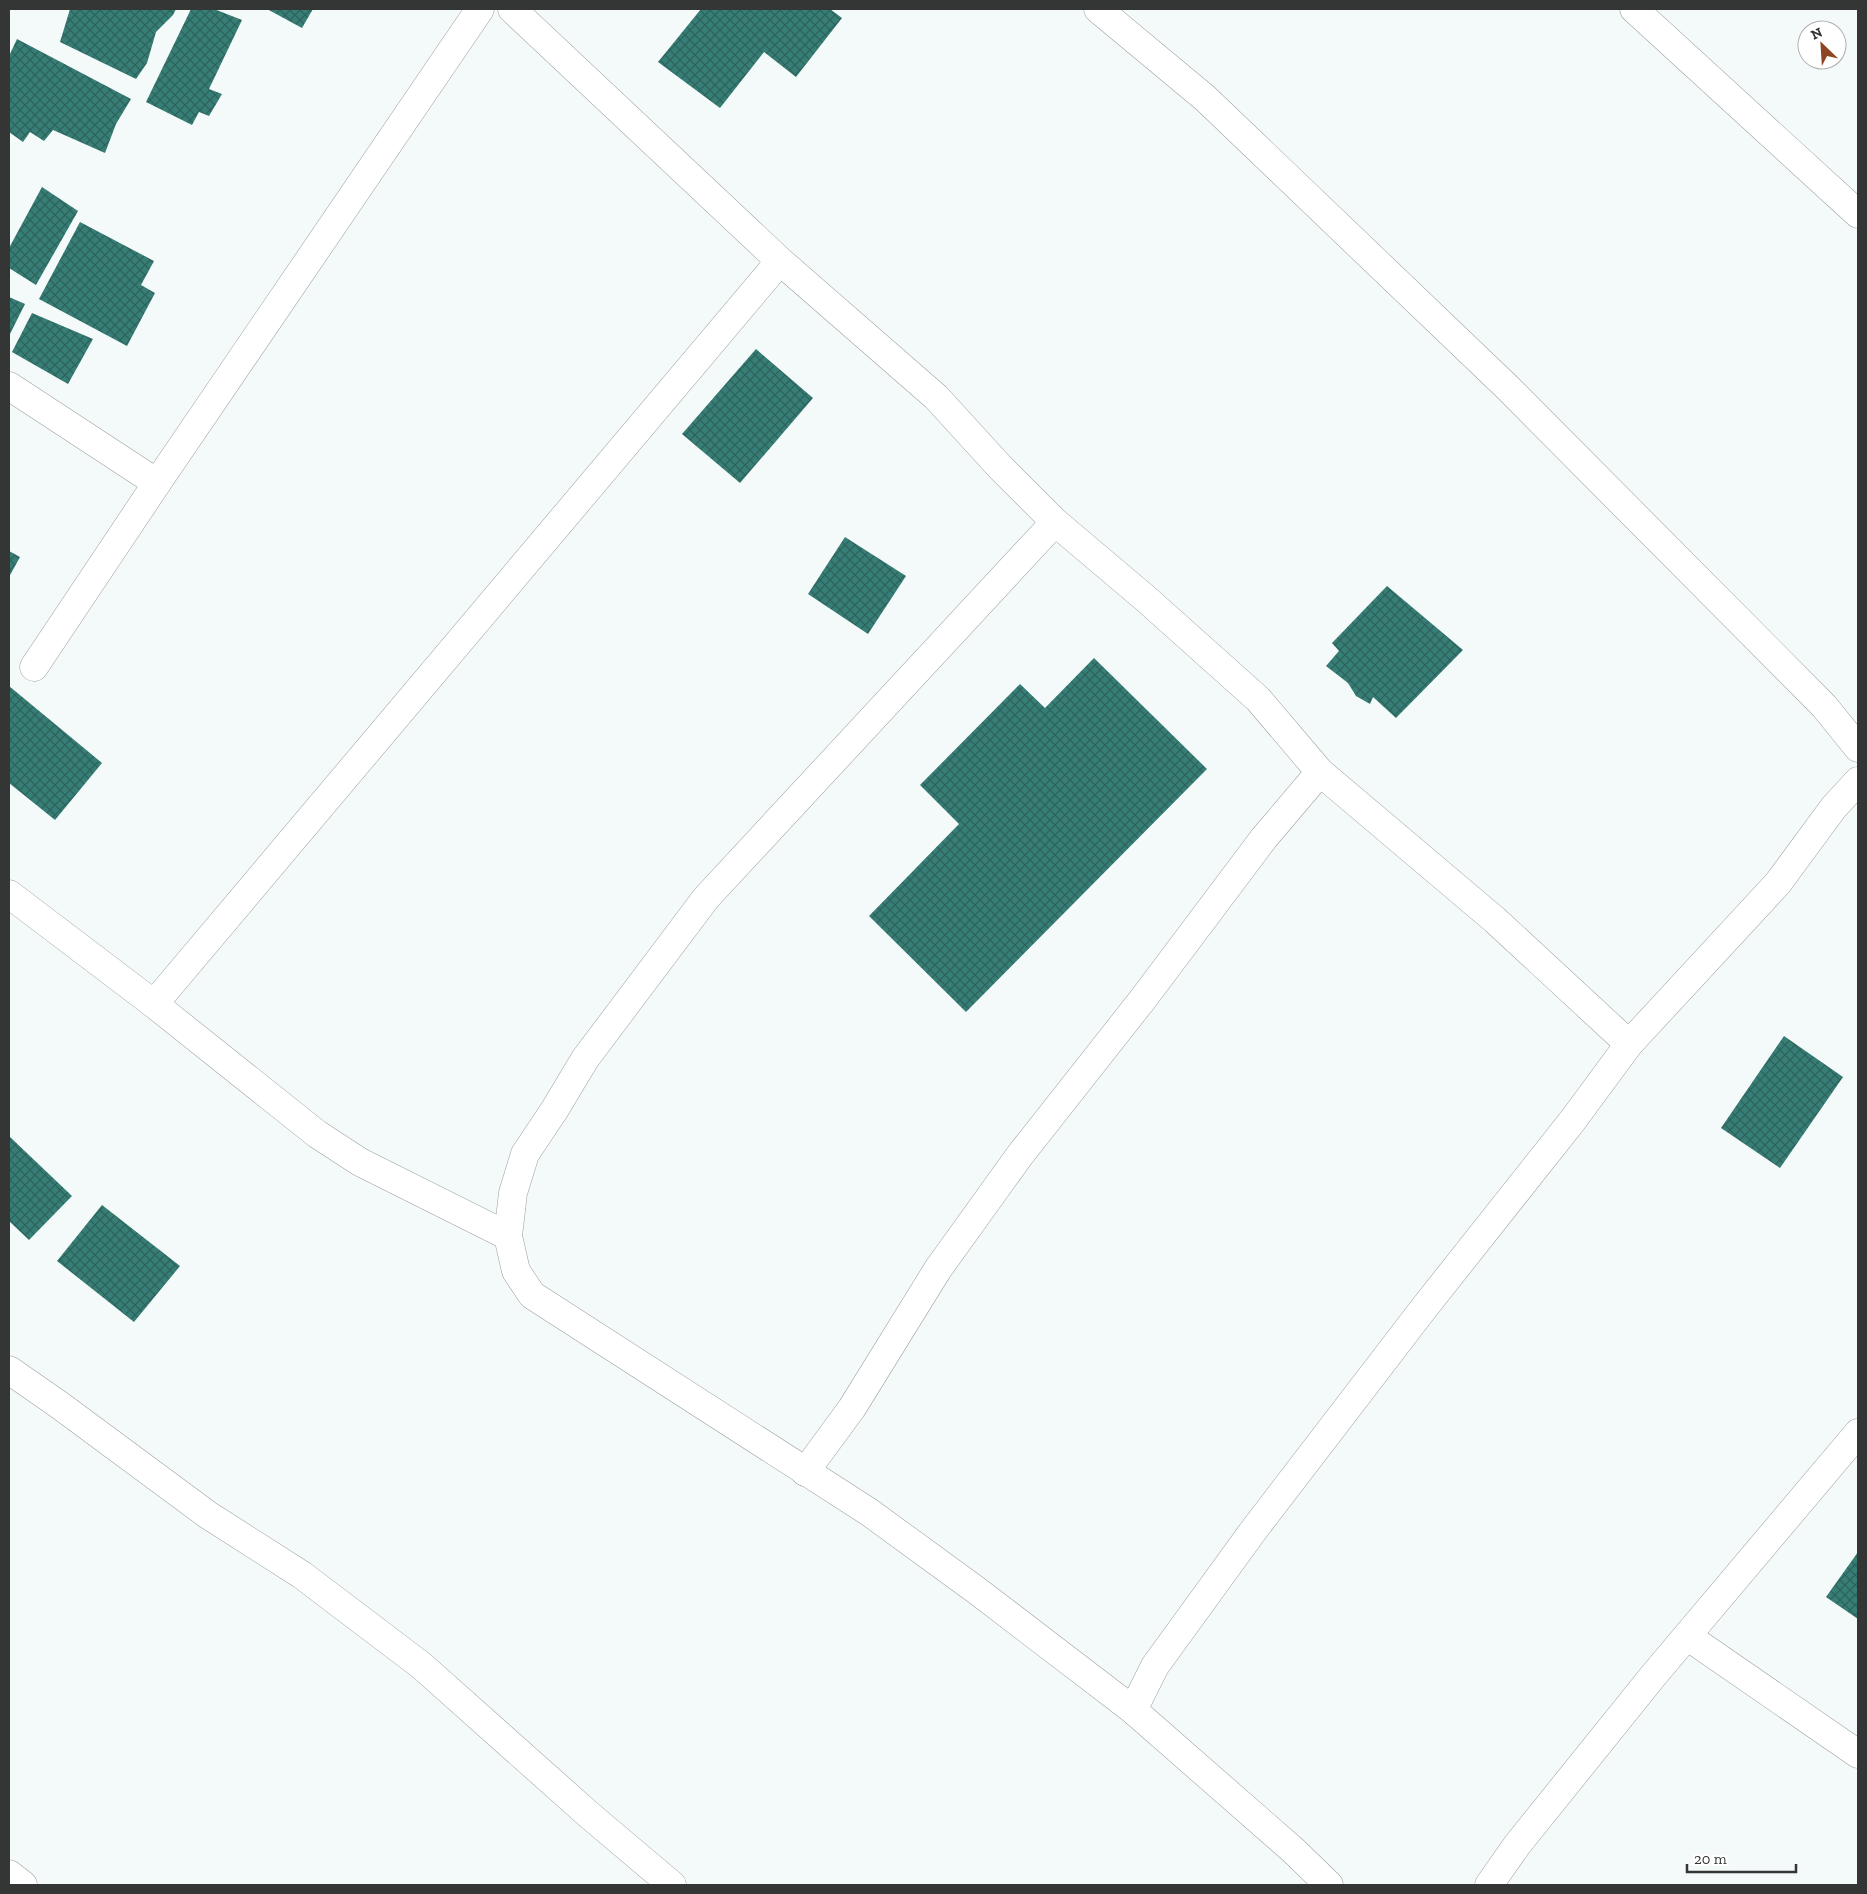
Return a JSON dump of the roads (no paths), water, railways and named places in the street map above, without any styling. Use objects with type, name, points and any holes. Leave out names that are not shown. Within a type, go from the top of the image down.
[{"type":"street","points":[[34,667],[157,482],[480,9]]},
{"type":"street","points":[[512,9],[780,261],[936,397],[1000,467],[1055,522],[1145,598],[1258,699],[1320,772],[1495,920],[1629,1044]]},
{"type":"street","points":[[1098,9],[1205,98],[1507,387],[1824,706],[1858,748]]},
{"type":"street","points":[[1634,9],[1858,214]]},
{"type":"street","points":[[154,1004],[780,261]]},
{"type":"street","points":[[9,386],[157,482]]},
{"type":"street","points":[[1055,522],[706,898],[585,1059],[525,1154],[513,1193],[508,1236],[516,1271],[532,1295],[868,1512],[960,1578],[1134,1710],[1294,1851],[1328,1885]]},
{"type":"street","points":[[805,1472],[852,1408],[938,1269],[1020,1155],[1143,999],[1264,838],[1320,772]]},
{"type":"street","points":[[1134,1710],[1155,1666],[1253,1530],[1418,1315],[1573,1120],[1629,1044],[1778,883],[1834,807],[1858,781]]},
{"type":"street","points":[[9,894],[154,1004],[317,1134],[360,1162],[508,1236]]},
{"type":"street","points":[[9,1370],[208,1514],[302,1575],[422,1666],[588,1814],[672,1885]]},
{"type":"street","points":[[1489,1885],[1517,1845],[1687,1636],[1858,1432]]},
{"type":"street","points":[[1687,1636],[1858,1754]]},
{"type":"street","points":[[9,1874],[23,1885]]}]
